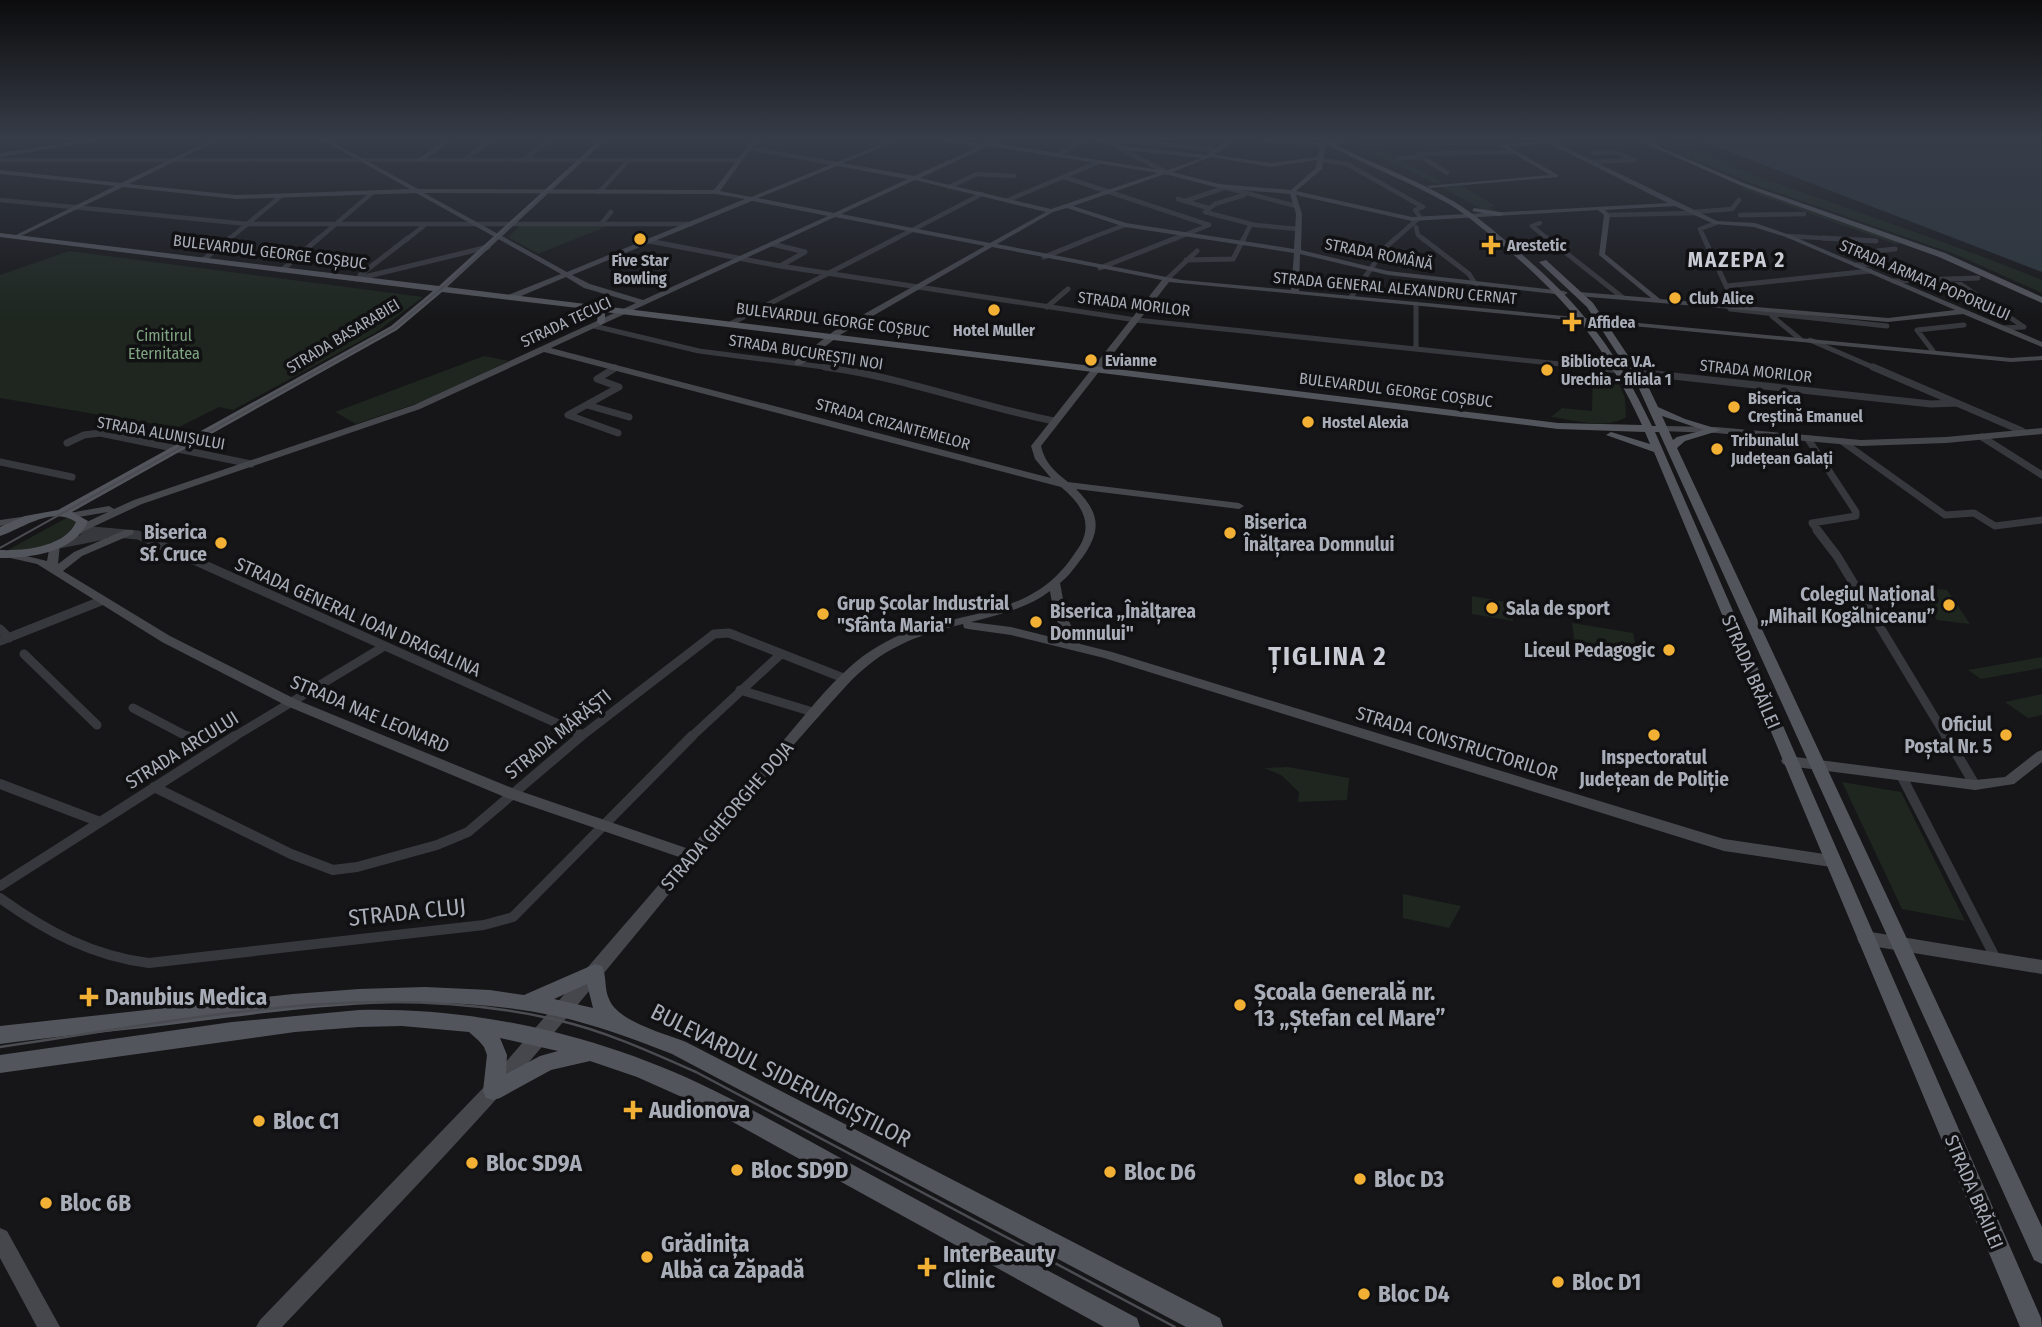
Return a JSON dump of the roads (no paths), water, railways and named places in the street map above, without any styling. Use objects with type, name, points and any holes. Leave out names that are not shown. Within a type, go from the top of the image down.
[{"type":"main road","name":"STRADA BASARABIEI","points":[[0,532],[35,517],[67,514],[378,337],[442,289],[539,199]]},
{"type":"main road","points":[[1434,199],[1459,213],[1476,216],[1500,214]]},
{"type":"main road","name":"STRADA BRĂILEI","points":[[1450,199],[1476,216],[1564,293],[1587,319],[1619,370],[1649,429],[1788,761],[2032,1327]]},
{"type":"main road","points":[[1784,199],[1942,254],[2040,299]]},
{"type":"main road","points":[[1491,221],[1500,214]]},
{"type":"main road","name":"STRADA BRĂILEI","points":[[1476,216],[1491,221],[1580,294],[1602,321],[1636,372],[2042,1252]]},
{"type":"main road","name":"BULEVARDUL GEORGE COȘBUC","points":[[0,236],[627,310],[1568,427],[1663,429]]},
{"type":"main road","points":[[423,286],[432,290],[442,289]]},
{"type":"main road","points":[[644,303],[658,314]]},
{"type":"main road","points":[[596,307],[602,313],[597,324]]},
{"type":"main road","points":[[1064,365],[1084,373],[1088,380],[1123,372]]},
{"type":"main road","points":[[1611,429],[1634,420],[1639,409]]},
{"type":"main road","points":[[1654,410],[1681,421],[1716,430]]},
{"type":"main road","points":[[1568,427],[1633,440],[1657,450]]},
{"type":"main road","points":[[1672,447],[1689,435],[1716,430]]},
{"type":"main road","points":[[5,554],[55,544],[78,530],[82,520],[67,514]]},
{"type":"main road","points":[[525,1003],[595,972],[600,1004],[617,1022]]},
{"type":"main road","name":"BULEVARDUL SIDERURGIȘTILOR","points":[[0,1035],[347,996],[422,995],[525,1003],[617,1022],[704,1060],[1211,1327]]},
{"type":"main road","points":[[0,1064],[306,1022],[401,1018],[466,1023],[539,1038],[652,1072],[719,1102],[1128,1327]]},
{"type":"main road","points":[[466,1023],[489,1035],[496,1045],[498,1061],[493,1091]]},
{"type":"main road","points":[[493,1091],[547,1062],[594,1053]]},
{"type":"street","points":[[15,237],[92,199]]},
{"type":"street","points":[[203,260],[277,199]]},
{"type":"street","points":[[282,270],[365,199]]},
{"type":"street","points":[[430,199],[566,275],[599,291],[644,303]]},
{"type":"street","points":[[511,297],[752,199]]},
{"type":"street","name":"STRADA GENERAL ALEXANDRU CERNAT","points":[[752,199],[1166,280],[1830,344],[2011,360],[2042,358]]},
{"type":"street","name":"STRADA TECUCI","points":[[78,530],[130,505],[417,407],[868,199]]},
{"type":"street","points":[[732,323],[972,199]]},
{"type":"street","points":[[1003,199],[1051,211]]},
{"type":"street","points":[[798,363],[833,336],[1051,211],[1091,199]]},
{"type":"street","points":[[1134,199],[1209,225]]},
{"type":"street","points":[[1178,199],[1208,208],[1233,199]]},
{"type":"street","points":[[1185,201],[1190,199]]},
{"type":"street","points":[[1263,199],[1296,206]]},
{"type":"street","points":[[1294,199],[1298,229],[1295,292]]},
{"type":"street","points":[[1320,199],[1417,223]]},
{"type":"street","points":[[1413,199],[1423,207],[1415,210],[1421,216],[1417,223],[1418,235],[1469,274],[1476,285]]},
{"type":"street","points":[[1666,199],[1716,223]]},
{"type":"street","points":[[0,200],[72,209],[248,223],[691,224]]},
{"type":"street","points":[[1729,210],[1739,200]]},
{"type":"street","points":[[1500,214],[1676,204]]},
{"type":"street","name":"STRADA ROMÂNĂ","points":[[1068,206],[1125,225],[1297,252],[1370,270],[1476,285],[1564,293]]},
{"type":"street","points":[[1208,208],[1206,212],[1251,224],[1298,229]]},
{"type":"street","points":[[1600,209],[1608,215],[1729,210],[1755,225]]},
{"type":"street","points":[[601,224],[611,212]]},
{"type":"street","points":[[1351,297],[1393,239],[1417,223],[1459,213]]},
{"type":"street","points":[[1608,215],[1602,255],[1657,299]]},
{"type":"street","points":[[1741,215],[1804,215]]},
{"type":"street","points":[[1100,268],[1142,250],[1187,236],[1223,217]]},
{"type":"street","points":[[1540,223],[1532,226],[1622,297]]},
{"type":"street","points":[[1716,223],[1700,229],[1727,286],[1733,308]]},
{"type":"street","name":"STRADA ARMATA POPORULUI","points":[[1716,223],[1755,225],[1788,236],[2042,345]]},
{"type":"street","points":[[356,278],[426,224]]},
{"type":"street","points":[[1186,260],[1233,259],[1251,224]]},
{"type":"street","points":[[1044,257],[1067,244],[1125,225]]},
{"type":"street","points":[[1813,229],[1815,236]]},
{"type":"street","points":[[1788,236],[1876,241]]},
{"type":"street","name":"STRADA MORILOR","points":[[649,241],[737,260],[1136,320],[1619,370]]},
{"type":"street","points":[[772,244],[805,251],[780,266]]},
{"type":"street","points":[[356,278],[488,247]]},
{"type":"street","points":[[1856,265],[1872,264],[1877,251],[1895,248]]},
{"type":"street","points":[[1098,369],[1166,280],[1197,251]]},
{"type":"street","points":[[1727,286],[1870,271]]},
{"type":"street","points":[[1723,278],[1747,284]]},
{"type":"street","points":[[1893,281],[1978,278]]},
{"type":"street","points":[[1953,279],[2024,327],[2003,328]]},
{"type":"street","points":[[1047,307],[1068,289]]},
{"type":"street","points":[[1580,294],[1888,320],[1966,312]]},
{"type":"street","points":[[1416,304],[1416,349]]},
{"type":"street","points":[[1733,308],[1772,316],[1888,326]]},
{"type":"street","points":[[1772,316],[1800,339]]},
{"type":"street","name":"STRADA BUCUREȘTII NOI","points":[[597,324],[686,348],[866,373],[999,410],[1054,421]]},
{"type":"street","points":[[1933,351],[1917,330],[1964,325]]},
{"type":"street","points":[[1830,344],[2023,431],[2042,431]]},
{"type":"street","name":"STRADA CRIZANTEMELOR","points":[[544,349],[1065,485],[1239,506]]},
{"type":"street","points":[[615,368],[597,379],[619,387],[568,415],[618,433]]},
{"type":"street","name":"STRADA GHEORGHE DOJA","points":[[267,1327],[493,1091],[846,679],[874,653],[898,639],[1011,609],[1055,584],[1083,549],[1092,530],[1088,510],[1038,459],[1035,450],[1038,441],[1098,369]]},
{"type":"street","name":"STRADA MORILOR","points":[[1636,372],[1931,404],[1957,402]]},
{"type":"street","points":[[587,405],[629,417]]},
{"type":"street","points":[[1663,429],[1716,430],[1843,442],[1899,443],[1982,438],[2042,425]]},
{"type":"street","name":"STRADA ALUNIȘULUI","points":[[67,443],[96,433],[251,464]]},
{"type":"street","points":[[1982,438],[2042,475]]},
{"type":"street","points":[[1808,439],[1856,512],[1856,516],[1849,519],[1812,523],[1837,556],[1975,785]]},
{"type":"street","points":[[1843,442],[1945,515],[1974,513],[1995,526],[2042,520]]},
{"type":"street","points":[[0,462],[72,477]]},
{"type":"street","points":[[124,532],[108,527],[107,523],[114,514],[130,505]]},
{"type":"street","name":"STRADA TECUCI","points":[[67,514],[130,505]]},
{"type":"street","points":[[0,523],[35,517]]},
{"type":"street","points":[[78,530],[124,532]]},
{"type":"street","points":[[53,570],[55,544],[124,532]]},
{"type":"street","points":[[53,570],[78,554],[124,532]]},
{"type":"street","name":"STRADA GENERAL IOAN DRAGALINA","points":[[124,532],[583,735]]},
{"type":"street","name":"STRADA NAE LEONARD","points":[[5,554],[32,559],[166,639],[292,703],[512,794],[600,827],[692,856]]},
{"type":"street","points":[[1055,584],[1060,615],[1075,646]]},
{"type":"street","points":[[0,629],[4,639],[101,601]]},
{"type":"street","name":"STRADA CONSTRUCTORILOR","points":[[953,624],[997,629],[1075,646],[1724,845],[1831,861]]},
{"type":"street","name":"STRADA MĂRĂȘTI","points":[[154,787],[256,839],[333,870],[357,867],[437,845],[468,832],[583,735],[720,632],[729,633],[781,654]]},
{"type":"street","name":"STRADA ARCULUI","points":[[0,886],[154,787],[383,647]]},
{"type":"street","points":[[24,654],[97,725]]},
{"type":"street","points":[[781,654],[846,679]]},
{"type":"street","name":"STRADA CLUJ","points":[[0,898],[37,923],[104,956],[149,963],[484,925],[519,912],[600,827],[740,690],[781,654]]},
{"type":"street","points":[[740,690],[816,713]]},
{"type":"street","points":[[133,708],[190,738]]},
{"type":"street","points":[[1788,761],[1975,785],[2009,781],[2042,755]]},
{"type":"street","points":[[1902,777],[1996,959]]},
{"type":"street","points":[[0,784],[100,822]]},
{"type":"street","points":[[1865,939],[2042,967]]},
{"type":"street","points":[[0,1238],[49,1327]]},
{"type":"tram line","points":[[0,548],[394,328],[454,278],[540,199]]},
{"type":"tram line","points":[[0,1047],[208,1016],[349,1003],[419,1002],[488,1008],[557,1020],[610,1036],[696,1072],[1175,1327]]},
{"type":"place","name":"Five Star Bowling","points":[[640,239]]},
{"type":"place","name":"Arestetic","points":[[1491,245]]},
{"type":"place","name":"Club Alice","points":[[1675,298]]},
{"type":"place","name":"Hotel Muller","points":[[994,310]]},
{"type":"place","name":"Affidea","points":[[1572,322]]},
{"type":"place","name":"Evianne","points":[[1091,360]]},
{"type":"place","name":"Biblioteca V.A. Urechia - filiala 1","points":[[1547,370]]},
{"type":"place","name":"Biserica Creștină Emanuel","points":[[1734,407]]},
{"type":"place","name":"Hostel Alexia","points":[[1308,422]]},
{"type":"place","name":"Tribunalul Județean Galați","points":[[1717,449]]},
{"type":"place","name":"Biserica Înălțarea Domnului","points":[[1230,533]]},
{"type":"place","name":"Biserica Sf. Cruce","points":[[221,543]]},
{"type":"place","name":"Colegiul Național „Mihail Kogălniceanu”","points":[[1949,605]]},
{"type":"place","name":"Sala de sport","points":[[1492,608]]},
{"type":"place","name":"Grup Școlar Industrial \"Sfânta Maria\"","points":[[823,614]]},
{"type":"place","name":"Biserica „Înălțarea Domnului\"","points":[[1036,622]]},
{"type":"place","name":"Liceul Pedagogic","points":[[1669,650]]},
{"type":"place","name":"Inspectoratul Județean de Poliție","points":[[1654,735]]},
{"type":"place","name":"Oficiul Poștal Nr. 5","points":[[2006,735]]},
{"type":"place","name":"Danubius Medica","points":[[89,997]]},
{"type":"place","name":"Școala Generală nr. 13 „Ștefan cel Mare”","points":[[1240,1005]]},
{"type":"place","name":"Audionova","points":[[633,1110]]},
{"type":"place","name":"Bloc C1","points":[[259,1121]]},
{"type":"place","name":"Bloc SD9A","points":[[472,1163]]},
{"type":"place","name":"Bloc SD9D","points":[[737,1170]]},
{"type":"place","name":"Bloc D6","points":[[1110,1172]]},
{"type":"place","name":"Bloc D3","points":[[1360,1179]]},
{"type":"place","name":"Bloc 6B","points":[[46,1203]]},
{"type":"place","name":"Grădinița Albă ca Zăpadă","points":[[647,1257]]},
{"type":"place","name":"InterBeauty Clinic","points":[[927,1267]]},
{"type":"place","name":"Bloc D1","points":[[1558,1282]]},
{"type":"place","name":"Bloc D4","points":[[1364,1294]]},
{"type":"district","name":"MAZEPA 2","points":[[1737,260]]},
{"type":"district","name":"ȚIGLINA 2","points":[[1328,656]]},
{"type":"park label","name":"Cimitirul Eternitatea","points":[[164,344]]}]
